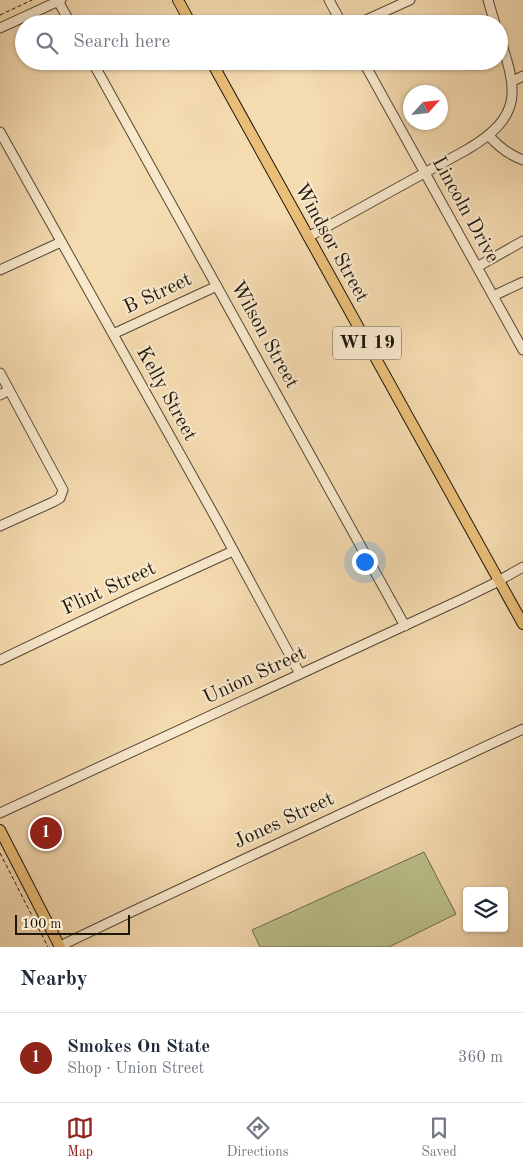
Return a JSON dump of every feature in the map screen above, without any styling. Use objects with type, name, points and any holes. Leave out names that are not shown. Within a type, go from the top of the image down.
[{"type":"main road","points":[[178,0],[186,15]]},
{"type":"main road","name":"Windsor Street","points":[[216,70],[523,624]]},
{"type":"main road","points":[[0,830],[60,947]]},
{"type":"street","points":[[329,0],[337,15]]},
{"type":"street","points":[[377,15],[410,0]]},
{"type":"street","points":[[488,0],[492,15]]},
{"type":"street","points":[[29,15],[60,1],[67,15]]},
{"type":"street","points":[[0,28],[15,21]]},
{"type":"street","points":[[308,236],[489,136],[506,118],[510,110],[512,81],[508,61]]},
{"type":"street","name":"Wilson Street","points":[[97,70],[405,626]]},
{"type":"street","name":"Lincoln Drive","points":[[368,70],[523,350]]},
{"type":"street","points":[[512,81],[523,76]]},
{"type":"street","name":"Kelly Street","points":[[0,132],[300,674]]},
{"type":"street","points":[[489,136],[506,152],[523,160]]},
{"type":"street","points":[[477,267],[523,241]]},
{"type":"street","points":[[0,270],[61,242]]},
{"type":"street","points":[[493,296],[523,282]]},
{"type":"street","name":"B Street","points":[[113,334],[217,286]]},
{"type":"street","points":[[0,373],[58,478],[63,492],[60,498],[53,502],[0,526]]},
{"type":"street","points":[[0,395],[10,390]]},
{"type":"street","name":"Flint Street","points":[[0,660],[233,551]]},
{"type":"street","name":"Union Street","points":[[0,813],[405,626],[499,581],[523,567]]},
{"type":"street","name":"Jones Street","points":[[60,947],[154,901],[523,729]]},
{"type":"path","points":[[0,15],[32,0]]},
{"type":"path","points":[[0,853],[48,947]]},
{"type":"green space","points":[[424,852],[456,914],[389,947],[260,947],[252,930]]},
{"type":"place","name":"Smokes On State","points":[[46,833]]}]
